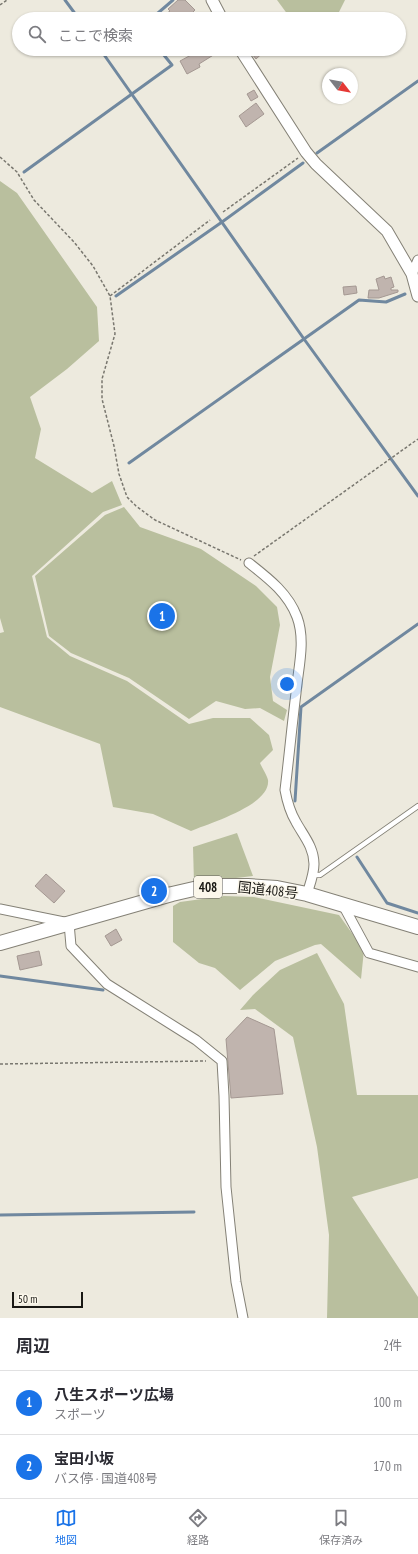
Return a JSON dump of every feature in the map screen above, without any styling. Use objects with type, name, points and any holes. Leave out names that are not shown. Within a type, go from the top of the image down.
[{"type":"highway","name":"国道408号","points":[[0,943],[172,894],[198,888],[219,886],[277,888],[307,894],[418,927]]},
{"type":"street","points":[[212,0],[218,12]]},
{"type":"street","points":[[244,56],[306,152],[316,164],[387,231],[412,274],[418,296]]},
{"type":"street","points":[[412,274],[418,260]]},
{"type":"street","points":[[249,563],[269,579],[284,596],[294,610],[300,626],[300,652],[285,790],[289,807],[296,822],[307,839],[313,856],[314,864],[307,894]]},
{"type":"street","points":[[342,905],[369,953],[418,967]]},
{"type":"street","points":[[0,909],[69,923],[71,946],[107,984],[196,1040],[222,1061],[226,1187],[236,1282],[243,1318]]},
{"type":"lane","points":[[312,875],[320,875],[418,806]]},
{"type":"path","points":[[0,5],[7,0]]},
{"type":"path","points":[[223,212],[306,152]]},
{"type":"path","points":[[0,157],[16,172],[34,200],[74,242],[93,266],[110,296],[115,334],[102,379],[102,399],[114,446],[119,474],[127,497],[136,506],[155,520],[249,563],[256,554],[418,439]]},
{"type":"path","points":[[110,296],[210,220]]},
{"type":"path","points":[[0,1064],[222,1061]]},
{"type":"green space","points":[[277,0],[345,0],[339,12],[286,12]]},
{"type":"green space","points":[[0,181],[17,193],[97,307],[99,341],[67,369],[30,397],[41,429],[35,458],[92,493],[112,481],[122,505],[103,512],[32,576],[47,637],[70,656],[127,681],[189,724],[213,718],[250,718],[269,735],[273,750],[260,763],[268,780],[266,789],[260,797],[238,812],[191,831],[153,814],[113,807],[100,744],[0,707],[0,633],[4,632],[0,618]]},
{"type":"green space","points":[[124,507],[140,527],[201,549],[256,586],[277,607],[280,625],[270,677],[273,701],[287,710],[284,721],[260,708],[245,709],[216,701],[189,719],[129,678],[71,653],[49,636],[35,576],[105,515]]},
{"type":"green space","points":[[237,833],[253,876],[194,883],[193,847]]},
{"type":"green space","points":[[224,896],[254,897],[339,915],[364,950],[361,979],[321,944],[275,961],[240,990],[215,968],[199,963],[173,942],[173,906],[180,902]]},
{"type":"green space","points":[[317,953],[344,1004],[357,1095],[418,1095],[418,1178],[352,1197],[418,1297],[418,1318],[327,1318],[329,1235],[317,1147],[293,1037],[255,1009],[240,1010],[253,995],[280,970]]},
{"type":"building","points":[[178,0],[185,0],[195,10],[193,12],[169,12],[170,11],[168,9]]},
{"type":"building","points":[[189,56],[212,56],[199,64],[200,67],[187,74],[180,61]]},
{"type":"building","points":[[254,90],[258,97],[251,101],[247,94]]},
{"type":"building","points":[[256,103],[264,114],[246,127],[239,116]]},
{"type":"building","points":[[384,276],[385,279],[391,277],[394,287],[391,288],[391,290],[398,290],[398,292],[379,298],[368,298],[369,290],[379,290],[376,279]]},
{"type":"building","points":[[356,286],[357,293],[344,295],[343,287]]},
{"type":"building","points":[[46,874],[65,891],[54,903],[35,886]]},
{"type":"building","points":[[116,929],[122,940],[111,946],[105,936]]},
{"type":"building","points":[[39,951],[42,965],[20,970],[17,956]]},
{"type":"building","points":[[247,1017],[274,1029],[283,1094],[231,1098],[226,1039]]},
{"type":"waterway","points":[[65,0],[74,12]]},
{"type":"waterway","points":[[159,12],[173,0]]},
{"type":"waterway","points":[[105,56],[304,339],[418,496]]},
{"type":"waterway","points":[[24,172],[172,65],[165,56]]},
{"type":"waterway","points":[[317,153],[418,81]]},
{"type":"waterway","points":[[116,296],[303,163]]},
{"type":"waterway","points":[[129,463],[359,300],[386,302],[405,294]]},
{"type":"waterway","points":[[295,801],[301,707],[418,624]]},
{"type":"waterway","points":[[357,857],[387,903],[418,913]]},
{"type":"waterway","points":[[0,976],[103,990]]},
{"type":"waterway","points":[[0,1215],[194,1212]]},
{"type":"place","name":"八生スポーツ広場","points":[[162,616]]},
{"type":"place","name":"宝田小坂","points":[[154,891]]}]
